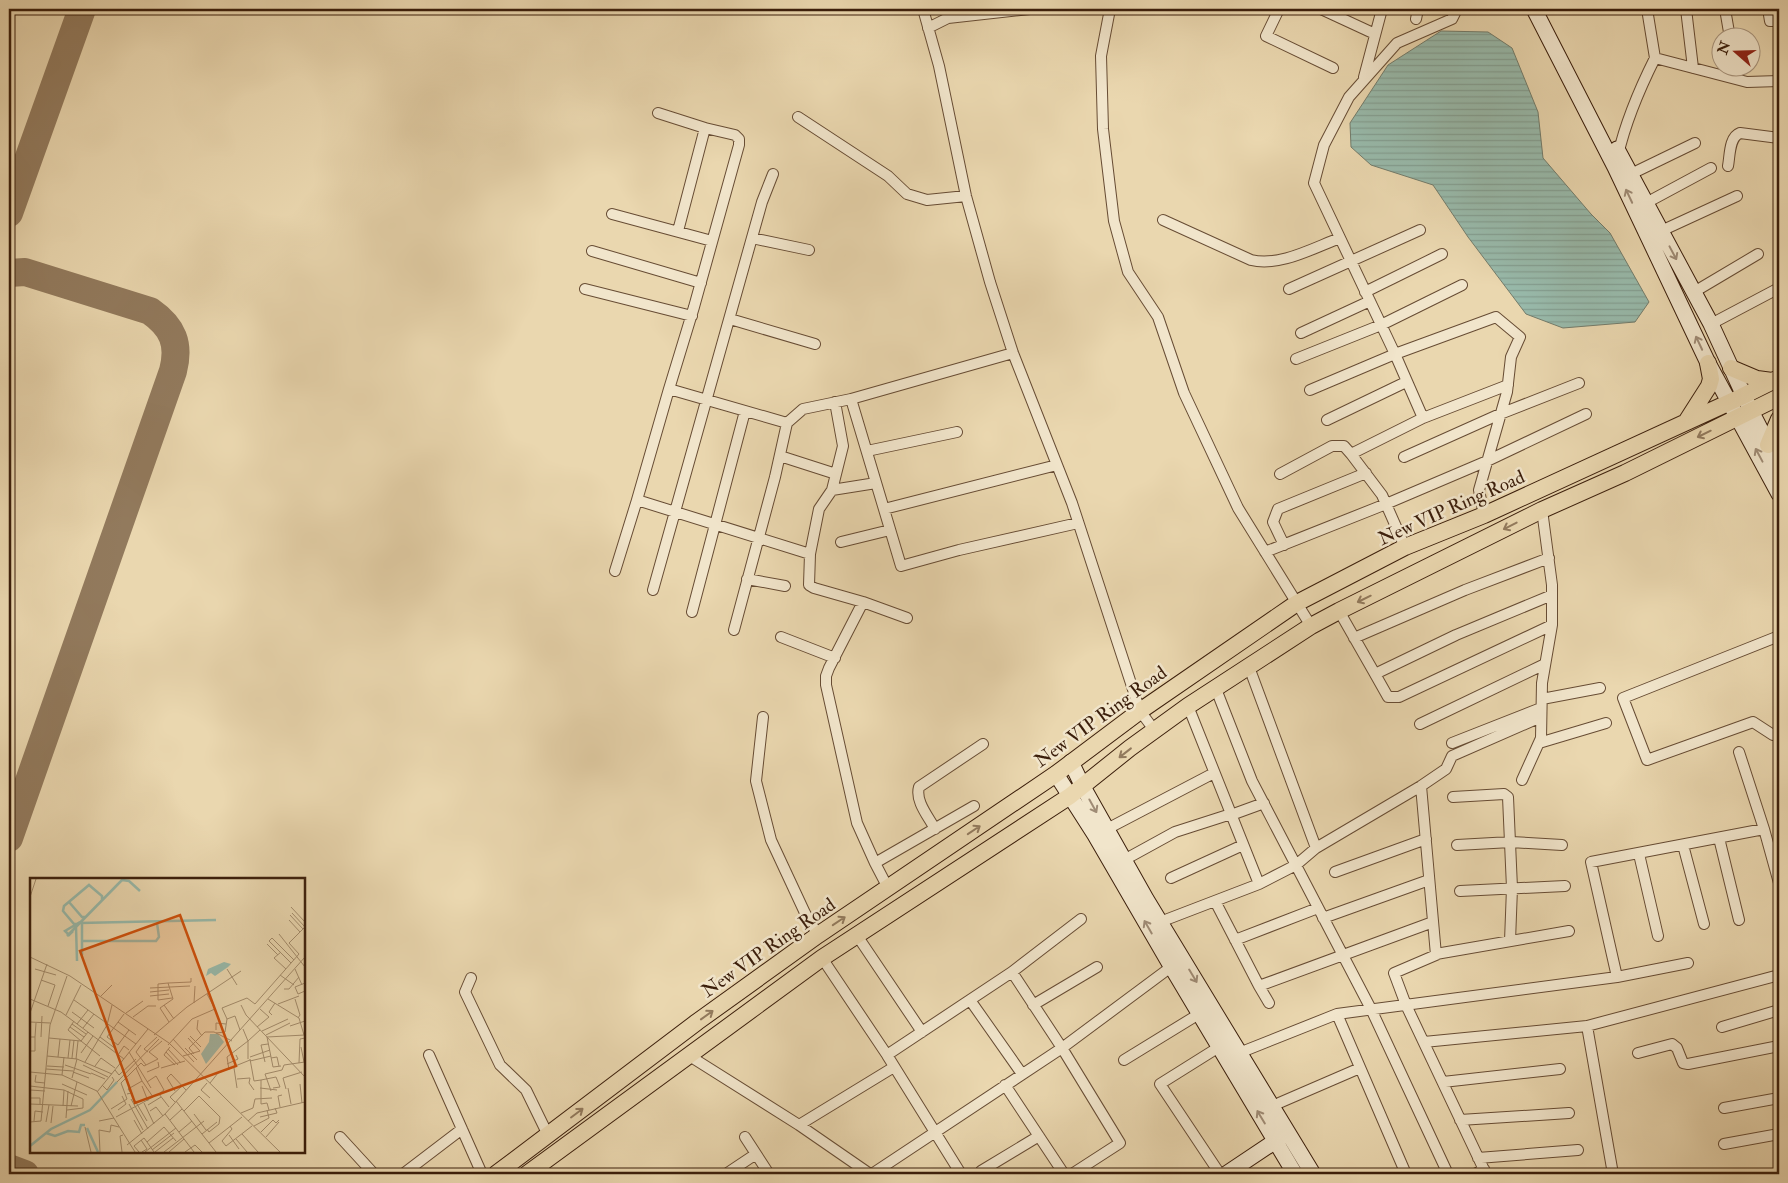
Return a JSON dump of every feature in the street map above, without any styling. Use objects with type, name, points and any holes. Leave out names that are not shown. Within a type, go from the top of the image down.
[{"type":"main road","points":[[1684,424],[1709,386],[1711,379],[1708,363]]},
{"type":"main road","points":[[1731,368],[1752,377],[1776,380]]},
{"type":"main road","name":"New VIP Ring Road","points":[[526,1174],[856,934],[1076,791],[1188,706],[1311,626],[1542,510],[1625,473],[1741,406],[1776,380]]},
{"type":"main road","name":"New VIP Ring Road","points":[[496,1174],[697,1022],[818,935],[1056,774],[1140,710],[1297,603],[1405,547],[1484,515],[1684,424],[1741,406],[1779,397]]},
{"type":"main road","points":[[1768,445],[1779,419]]},
{"type":"street","points":[[923,9],[939,66],[966,196],[1013,353],[1078,523],[1140,710],[1155,731]]},
{"type":"street","points":[[928,28],[948,18],[1030,9]]},
{"type":"street","points":[[1110,9],[1101,56],[1102,129],[1114,222],[1128,272],[1158,317],[1184,393],[1238,508],[1311,626]]},
{"type":"street","points":[[1280,9],[1266,36],[1333,68]]},
{"type":"street","points":[[1321,9],[1375,34]]},
{"type":"street","points":[[1363,80],[1382,9]]},
{"type":"street","points":[[1423,418],[1395,354],[1314,183],[1324,145],[1349,97],[1363,80],[1397,43],[1452,19],[1458,9]]},
{"type":"street","points":[[1534,9],[1615,167],[1708,363],[1741,406],[1768,445],[1779,465]]},
{"type":"street","points":[[1544,9],[1711,324],[1731,368],[1741,406],[1779,494]]},
{"type":"street","points":[[1615,167],[1625,127],[1639,88],[1655,58],[1647,9]]},
{"type":"street","points":[[1686,9],[1693,68]]},
{"type":"street","points":[[1726,9],[1729,28]]},
{"type":"street","points":[[1768,9],[1770,21],[1779,21]]},
{"type":"street","points":[[1655,58],[1747,82],[1779,82]]},
{"type":"street","points":[[615,571],[692,316],[739,145],[739,139],[735,135],[705,128],[658,113]]},
{"type":"street","points":[[798,118],[888,176],[907,194],[927,200],[966,196]]},
{"type":"street","points":[[678,231],[705,128]]},
{"type":"street","points":[[1728,166],[1733,139],[1736,134],[1779,138]]},
{"type":"street","points":[[1631,174],[1696,143]]},
{"type":"street","points":[[1646,203],[1711,168]]},
{"type":"street","points":[[652,590],[762,202],[773,174]]},
{"type":"street","points":[[1661,231],[1737,196]]},
{"type":"street","points":[[612,214],[712,241]]},
{"type":"street","points":[[1163,220],[1258,262],[1284,259],[1340,238]]},
{"type":"street","points":[[1289,289],[1420,230]]},
{"type":"street","points":[[752,238],[809,250]]},
{"type":"street","points":[[592,252],[701,283]]},
{"type":"street","points":[[1365,292],[1442,254]]},
{"type":"street","points":[[1694,292],[1758,254]]},
{"type":"street","points":[[1296,359],[1381,325],[1462,285]]},
{"type":"street","points":[[1711,324],[1779,288]]},
{"type":"street","points":[[585,289],[692,316]]},
{"type":"street","points":[[1301,333],[1370,302]]},
{"type":"street","points":[[1310,390],[1395,354],[1496,317],[1520,337],[1510,357],[1508,385],[1479,490],[1484,515]]},
{"type":"street","points":[[730,319],[816,344]]},
{"type":"street","points":[[734,630],[780,456],[787,422],[802,409],[851,399],[1013,353]]},
{"type":"street","points":[[1327,420],[1406,382]]},
{"type":"street","points":[[1404,457],[1500,414],[1579,383]]},
{"type":"street","points":[[1351,454],[1423,418],[1508,385]]},
{"type":"street","points":[[670,389],[787,422]]},
{"type":"street","points":[[851,399],[901,566],[959,550],[1078,523]]},
{"type":"street","points":[[835,402],[843,446],[832,490],[819,509],[810,554],[809,585],[907,618]]},
{"type":"street","points":[[692,612],[745,411]]},
{"type":"street","points":[[1266,552],[1487,462],[1586,414]]},
{"type":"street","points":[[866,451],[957,432]]},
{"type":"street","points":[[1280,474],[1332,446],[1344,446],[1382,495],[1405,547]]},
{"type":"street","points":[[780,456],[836,474]]},
{"type":"street","points":[[884,509],[1057,465]]},
{"type":"street","points":[[1284,545],[1273,522],[1278,509],[1366,473]]},
{"type":"street","points":[[832,490],[876,483]]},
{"type":"street","points":[[637,500],[810,554]]},
{"type":"street","points":[[1522,780],[1541,738],[1542,683],[1552,625],[1549,558],[1542,510]]},
{"type":"street","points":[[842,542],[890,530]]},
{"type":"street","points":[[1354,638],[1465,590],[1549,558]]},
{"type":"street","points":[[747,579],[785,586]]},
{"type":"street","points":[[1375,674],[1456,635],[1552,595]]},
{"type":"street","points":[[862,602],[826,676],[826,684],[854,810],[875,863],[888,888]]},
{"type":"street","points":[[1339,611],[1388,697],[1399,697],[1552,625]]},
{"type":"street","points":[[1779,636],[1623,698],[1647,760],[1753,722],[1773,735],[1779,733]]},
{"type":"street","points":[[781,637],[834,658]]},
{"type":"street","points":[[1420,724],[1545,664]]},
{"type":"street","points":[[1249,667],[1316,848]]},
{"type":"street","points":[[1452,743],[1600,688]]},
{"type":"street","points":[[1216,689],[1252,782],[1371,1009],[1448,1174]]},
{"type":"street","points":[[1188,706],[1259,884]]},
{"type":"street","points":[[1160,922],[1259,884],[1296,865],[1316,848],[1421,786],[1446,769],[1452,756],[1542,708]]},
{"type":"street","points":[[763,717],[756,781],[771,840],[805,913],[818,935]]},
{"type":"street","points":[[1539,743],[1606,723]]},
{"type":"street","points":[[935,828],[919,799],[919,787],[983,744]]},
{"type":"street","points":[[1740,752],[1779,883]]},
{"type":"street","points":[[1071,762],[1076,791],[1095,835],[1176,962],[1239,1052],[1281,1137],[1295,1174]]},
{"type":"street","points":[[1107,829],[1214,773]]},
{"type":"street","points":[[1056,774],[1076,791],[1107,829],[1160,922],[1199,1014],[1219,1047],[1281,1137],[1313,1174]]},
{"type":"street","points":[[1421,786],[1436,954]]},
{"type":"street","points":[[1453,797],[1504,794],[1508,797],[1512,888],[1510,942]]},
{"type":"street","points":[[1124,860],[1175,832],[1264,803]]},
{"type":"street","points":[[875,863],[974,806]]},
{"type":"street","points":[[1617,977],[1591,862],[1764,829]]},
{"type":"street","points":[[1719,838],[1739,920]]},
{"type":"street","points":[[1335,872],[1426,839]]},
{"type":"street","points":[[1457,845],[1511,842],[1562,845]]},
{"type":"street","points":[[1171,878],[1243,845]]},
{"type":"street","points":[[1683,845],[1704,924]]},
{"type":"street","points":[[1639,854],[1658,936]]},
{"type":"street","points":[[1324,918],[1429,880]]},
{"type":"street","points":[[1460,891],[1565,886]]},
{"type":"street","points":[[1215,901],[1269,1003]]},
{"type":"street","points":[[1235,940],[1318,908]]},
{"type":"street","points":[[887,1055],[1012,972],[1081,919]]},
{"type":"street","points":[[1259,986],[1433,922]]},
{"type":"street","points":[[1481,1173],[1478,1158],[1406,1005],[1394,973],[1436,954],[1569,931]]},
{"type":"street","points":[[856,934],[922,1032]]},
{"type":"street","points":[[822,958],[887,1055],[961,1174]]},
{"type":"street","points":[[688,1056],[799,1125],[871,1174],[1062,1048],[1176,962]]},
{"type":"street","points":[[1239,1052],[1337,1014],[1617,977],[1688,963]]},
{"type":"street","points":[[1033,1005],[1097,967]]},
{"type":"street","points":[[1012,972],[1062,1048],[1120,1143],[1072,1174]]},
{"type":"street","points":[[1424,1042],[1587,1026],[1779,975]]},
{"type":"street","points":[[471,978],[465,992],[500,1065],[526,1090],[548,1135]]},
{"type":"street","points":[[970,1000],[1022,1074]]},
{"type":"street","points":[[1722,1027],[1779,1010]]},
{"type":"street","points":[[1124,1060],[1199,1014]]},
{"type":"street","points":[[1337,1014],[1406,1174]]},
{"type":"street","points":[[1587,1026],[1613,1174]]},
{"type":"street","points":[[1638,1053],[1672,1044],[1677,1048],[1683,1063],[1688,1064],[1779,1046]]},
{"type":"street","points":[[1219,1047],[1160,1084],[1220,1174]]},
{"type":"street","points":[[430,1055],[482,1174]]},
{"type":"street","points":[[799,1125],[894,1067]]},
{"type":"street","points":[[1279,1103],[1360,1068]]},
{"type":"street","points":[[1443,1082],[1560,1069]]},
{"type":"street","points":[[1005,1086],[1064,1174]]},
{"type":"street","points":[[1724,1108],[1779,1098]]},
{"type":"street","points":[[1460,1120],[1569,1113]]},
{"type":"street","points":[[403,1174],[462,1129]]},
{"type":"street","points":[[1724,1144],[1779,1134]]},
{"type":"street","points":[[981,1170],[1039,1136]]},
{"type":"street","points":[[340,1137],[374,1174]]},
{"type":"street","points":[[745,1137],[769,1174]]},
{"type":"street","points":[[1226,1174],[1281,1137]]},
{"type":"street","points":[[1478,1158],[1578,1150]]},
{"type":"street","points":[[726,1174],[756,1154]]},
{"type":"shaded area","points":[[1441,31],[1488,32],[1512,48],[1538,112],[1543,158],[1591,214],[1610,233],[1649,302],[1635,322],[1563,328],[1526,314],[1468,237],[1433,185],[1371,165],[1351,147],[1350,123],[1388,65]]},
{"type":"taxiway","points":[[9,213],[82,9]]},
{"type":"taxiway","points":[[9,273],[25,272],[150,311],[169,330],[173,337],[176,352],[173,371],[9,838]]},
{"type":"taxiway","points":[[9,1168],[25,1174]]}]
